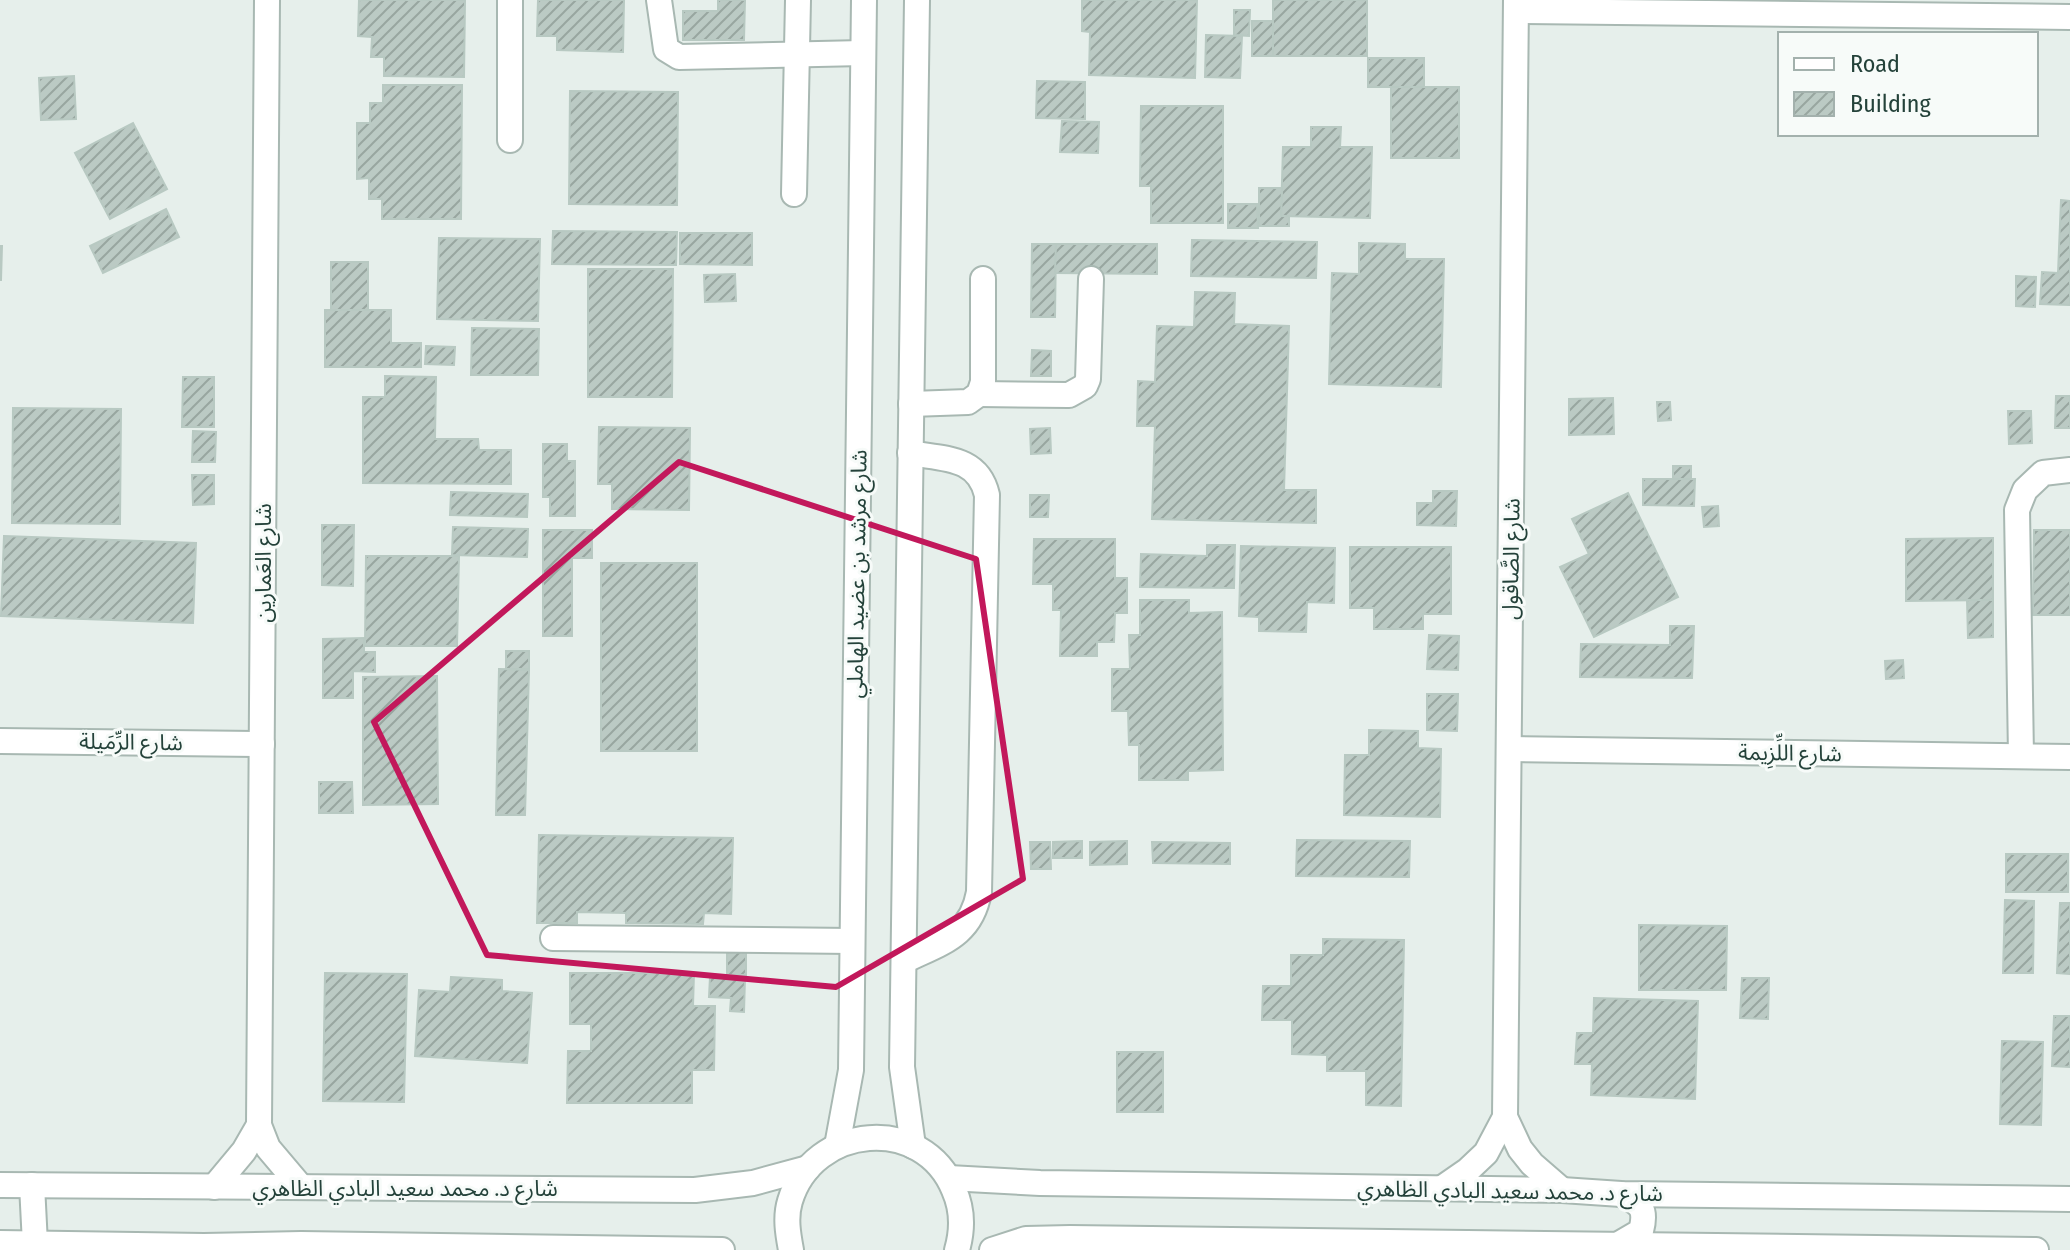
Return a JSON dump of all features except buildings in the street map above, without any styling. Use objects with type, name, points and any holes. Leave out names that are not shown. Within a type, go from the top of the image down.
[{"type":"street","name":"شارع العَمارين","points":[[267,0],[259,1125],[268,1148],[301,1187]]},
{"type":"street","points":[[510,0],[510,140]]},
{"type":"street","points":[[659,0],[666,49],[679,57],[863,53]]},
{"type":"street","points":[[794,194],[798,0]]},
{"type":"street","name":"شارع مرشد بن عضيد الهاملي","points":[[837,1146],[851,1070],[864,0]]},
{"type":"street","points":[[913,1146],[902,1067],[917,0]]},
{"type":"street","points":[[1516,6],[1962,8],[2070,17]]},
{"type":"street","name":"شارع الصَّاقول","points":[[1516,6],[1505,1117],[1520,1149],[1562,1190]]},
{"type":"street","points":[[911,404],[968,402],[979,394],[983,382],[983,279]]},
{"type":"street","points":[[979,394],[1061,396],[1075,393],[1085,386],[1088,379],[1091,279]]},
{"type":"street","points":[[904,961],[957,934],[972,917],[979,892],[987,495],[981,477],[968,465],[910,453]]},
{"type":"street","points":[[2021,756],[2017,510],[2025,490],[2043,473],[2070,470]]},
{"type":"street","name":"شارع الرِّمَيلة","points":[[0,741],[262,744]]},
{"type":"street","name":"شارع اللِّزِيمة","points":[[1509,749],[2070,757]]},
{"type":"street","points":[[553,938],[852,941]]},
{"type":"street","name":"شارع الصَّاقول","points":[[1442,1188],[1486,1153],[1505,1117]]},
{"type":"street","points":[[214,1187],[244,1151],[259,1125]]},
{"type":"street","points":[[791,1250],[787,1229],[789,1203],[799,1180],[815,1160],[837,1146],[862,1138],[888,1138],[913,1146],[934,1160],[949,1178],[960,1205],[962,1234],[957,1250]]},
{"type":"street","name":"شارع د. محمد سعيد البادي الظاهري","points":[[0,1185],[695,1190],[753,1183],[808,1168]]},
{"type":"street","name":"شارع د. محمد سعيد البادي الظاهري","points":[[949,1178],[1040,1183],[1562,1190],[1621,1194],[2070,1199]]},
{"type":"street","points":[[32,1185],[35,1244]]},
{"type":"street","points":[[1617,1245],[1641,1231],[1644,1219],[1644,1211],[1636,1202],[1621,1194]]},
{"type":"street","points":[[992,1250],[1026,1239],[1070,1238],[1443,1247],[1617,1245],[2036,1250]]},
{"type":"street","points":[[0,1243],[206,1248],[722,1250]]},
{"type":"highlighted area","points":[[679,462],[976,559],[1023,879],[836,987],[487,955],[374,722]]}]
